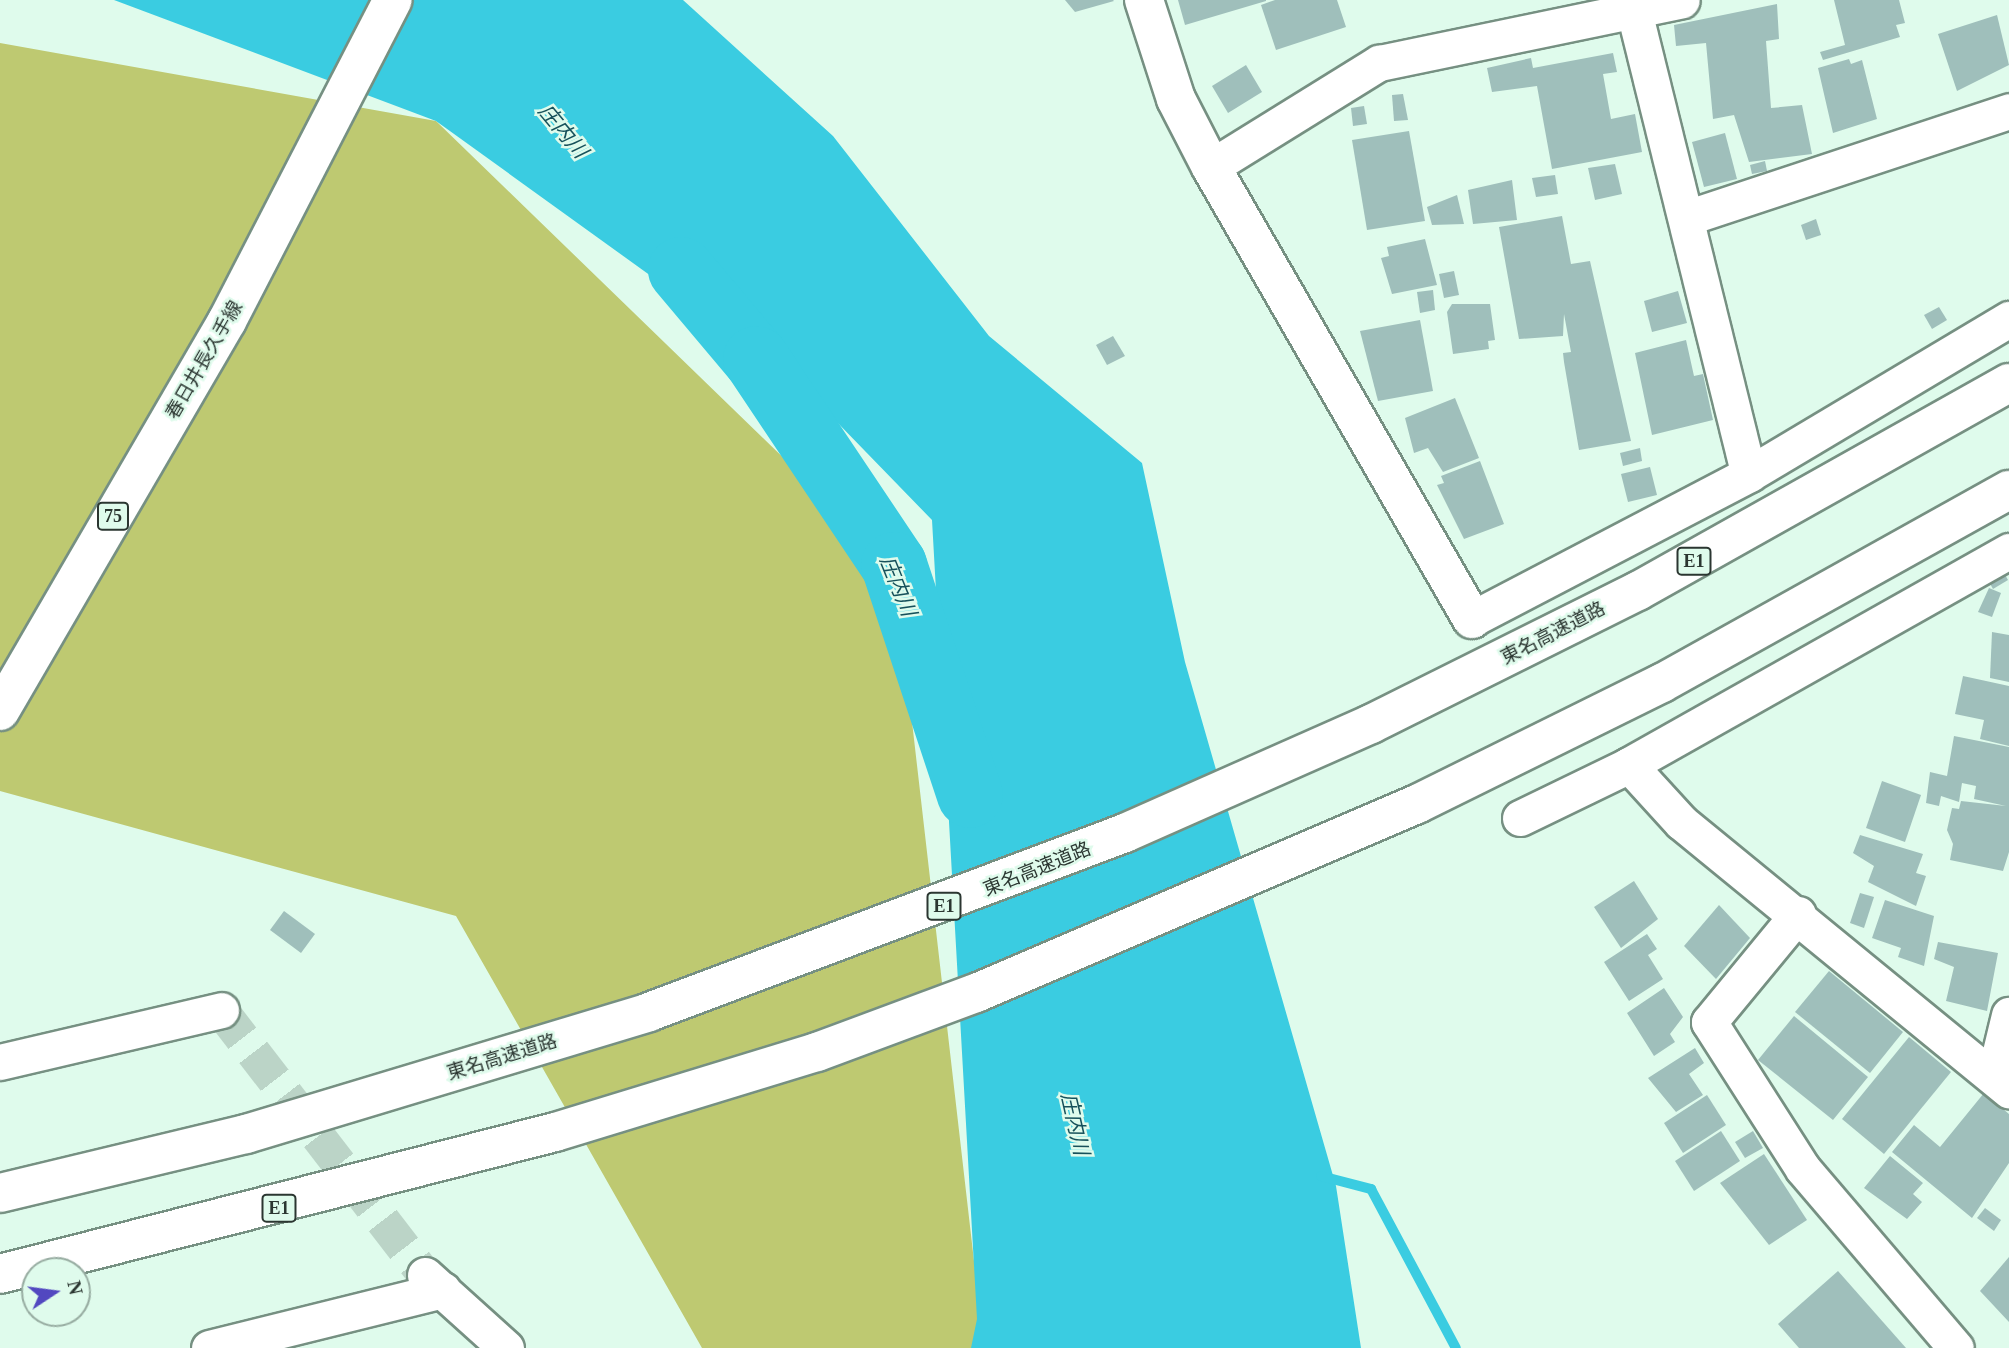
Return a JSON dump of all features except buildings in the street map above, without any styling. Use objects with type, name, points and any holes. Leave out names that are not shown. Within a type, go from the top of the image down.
[{"type":"main road","name":"春日井長久手線","points":[[0,711],[227,321],[393,0]]},
{"type":"main road","points":[[1144,0],[1176,99],[1210,167],[1472,619]]},
{"type":"main road","name":"東名高速道路","points":[[0,1194],[246,1134],[504,1056],[794,963],[941,907],[1359,729],[1638,591],[2009,383]]},
{"type":"main road","name":"E1","points":[[0,1274],[555,1132],[817,1052],[1218,893],[1662,683],[2009,490]]},
{"type":"street","points":[[1210,167],[1379,62],[1682,0]]},
{"type":"street","points":[[1634,11],[1749,474]]},
{"type":"street","points":[[1686,218],[2009,111]]},
{"type":"street","points":[[1472,619],[1749,474],[2009,319]]},
{"type":"street","points":[[1520,818],[1629,765],[2009,551]]},
{"type":"street","points":[[1629,765],[1681,822],[1798,914],[2001,1084]]},
{"type":"street","points":[[1798,914],[1709,1022],[1803,1169],[1956,1348]]},
{"type":"street","points":[[0,1062],[221,1010]]},
{"type":"street","points":[[2001,1084],[2009,1015]]},
{"type":"street","points":[[209,1348],[434,1283],[506,1348]]},
{"type":"green space","points":[[0,43],[436,121],[894,565],[984,1348],[702,1348],[456,916],[0,791]]},
{"type":"water","points":[[114,0],[683,0],[833,136],[989,336],[1142,463],[1185,662],[1336,1186],[1361,1348],[971,1348],[977,1319],[932,520],[798,382],[436,121]]},
{"type":"waterway","name":"庄内川","points":[[681,270],[756,359],[894,565],[970,795]]},
{"type":"waterway","points":[[1321,1176],[1371,1189],[1456,1348]]},
{"type":"tunnel","points":[[221,1010],[425,1275]]}]
